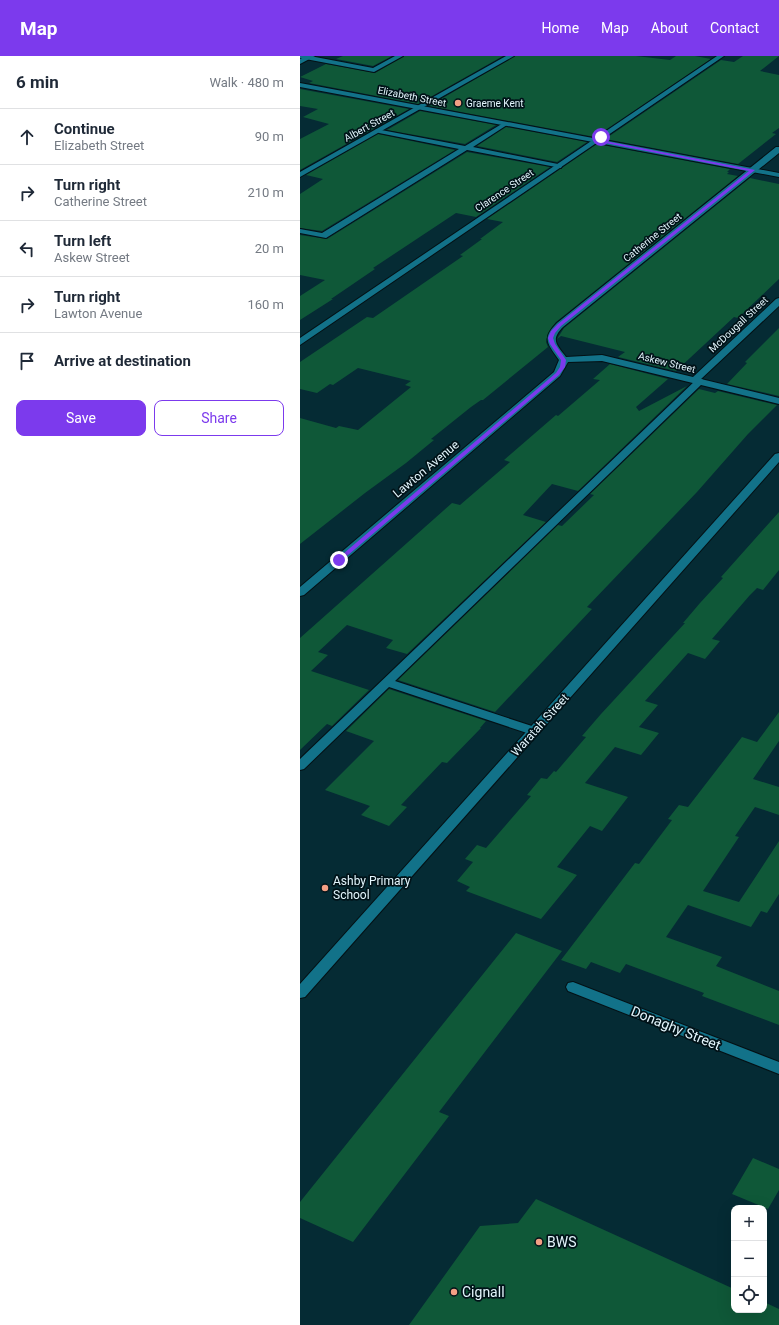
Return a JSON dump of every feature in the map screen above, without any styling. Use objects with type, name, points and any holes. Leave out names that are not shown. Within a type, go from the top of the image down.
[{"type":"street","points":[[300,56],[374,70],[400,56]]},
{"type":"street","name":"Albert Street","points":[[300,175],[511,56]]},
{"type":"street","name":"Clarence Street","points":[[300,342],[721,56]]},
{"type":"street","points":[[300,62],[311,57]]},
{"type":"street","name":"Elizabeth Street","points":[[300,85],[779,175]]},
{"type":"street","points":[[300,231],[323,236],[505,124]]},
{"type":"street","points":[[379,130],[558,166]]},
{"type":"street","name":"Catherine Street","points":[[564,360],[550,338],[553,332],[560,325],[779,149]]},
{"type":"street","name":"McDougall Street","points":[[300,766],[779,301]]},
{"type":"street","name":"Askew Street","points":[[564,360],[577,358],[602,358],[698,380],[779,401]]},
{"type":"street","name":"Lawton Avenue","points":[[300,593],[558,374],[564,360]]},
{"type":"street","name":"Waratah Street","points":[[300,993],[779,456]]},
{"type":"street","points":[[388,682],[534,731]]},
{"type":"street","name":"Donaghy Street","points":[[573,987],[779,1068]]},
{"type":"building","points":[[343,56],[392,56],[373,66],[336,59]]},
{"type":"building","points":[[404,56],[503,56],[418,104],[309,83],[313,81],[300,77],[326,64],[375,73]]},
{"type":"building","points":[[515,56],[636,56],[670,60],[676,56],[695,56],[711,59],[595,137],[429,106]]},
{"type":"building","points":[[743,56],[779,56],[760,71],[779,75],[779,128],[772,133],[776,134],[738,164],[605,139],[721,60],[734,62]]},
{"type":"building","points":[[300,89],[409,109],[300,170],[300,139],[329,124],[303,117],[318,109],[300,106]]},
{"type":"building","points":[[420,111],[496,125],[465,144],[387,130]]},
{"type":"building","points":[[506,127],[587,142],[557,162],[477,146]]},
{"type":"building","points":[[378,134],[455,150],[322,231],[300,228],[300,194],[323,179],[306,175]]},
{"type":"building","points":[[597,144],[730,169],[727,174],[738,176],[556,322],[548,333],[546,342],[548,347],[483,400],[471,407],[431,439],[434,440],[406,463],[300,544],[300,418],[336,428],[339,426],[358,430],[411,387],[405,385],[411,381],[358,368],[333,385],[330,384],[317,393],[300,389],[300,362],[367,317],[373,318],[463,256],[460,255],[503,222],[487,219]]},
{"type":"building","points":[[467,152],[550,167],[476,217],[456,213],[373,268],[375,269],[300,320],[300,296],[325,280],[300,275],[300,235],[327,239]]},
{"type":"building","points":[[750,178],[779,184],[779,279],[738,318],[734,317],[676,371],[618,357],[625,352],[561,336],[557,339],[564,328]]},
{"type":"building","points":[[779,328],[779,396],[727,384],[747,363],[745,362]]},
{"type":"building","points":[[610,364],[668,379],[636,407],[639,411],[687,386],[578,491],[552,484],[523,515],[546,522],[407,654],[386,648],[393,640],[347,625],[318,652],[328,655],[311,671],[369,690],[332,726],[327,724],[300,750],[300,638],[452,503],[460,505],[510,462],[504,460],[556,415],[558,416],[600,380],[593,379]]},
{"type":"building","points":[[699,389],[715,393],[718,391],[777,405],[748,434],[697,492],[587,607],[592,609],[495,712],[398,680],[558,525],[562,526],[594,495],[590,494]]},
{"type":"building","points":[[779,512],[779,570],[763,590],[757,588],[750,595],[712,639],[720,641],[705,659],[688,653],[645,701],[658,705],[639,727],[659,733],[641,755],[615,747],[585,783],[628,797],[602,831],[590,826],[557,867],[577,875],[541,919],[466,891],[470,887],[457,881],[473,862],[465,859],[477,845],[486,848],[531,796],[527,795],[541,778],[547,779],[554,771],[556,772],[586,737],[582,736],[685,623],[683,623],[723,578],[721,577]]},
{"type":"building","points":[[389,689],[486,721],[447,763],[442,762],[401,805],[407,807],[389,826],[361,815],[370,806],[325,790],[374,741],[346,731]]},
{"type":"building","points":[[779,712],[779,741],[753,779],[779,787],[779,815],[755,807],[735,836],[739,837],[703,891],[739,902],[779,841],[779,894],[767,913],[761,911],[751,927],[688,905],[666,937],[722,957],[716,966],[779,991],[779,1025],[702,996],[704,993],[626,964],[620,973],[591,962],[586,969],[561,960],[635,863],[639,864],[672,820],[668,819],[679,805],[688,807],[742,737],[757,742]]},
{"type":"building","points":[[516,933],[562,951],[439,1112],[449,1116],[353,1242],[300,1218],[300,1202]]},
{"type":"building","points":[[753,1158],[779,1169],[779,1190],[768,1209],[767,1205],[758,1205],[732,1194]]},
{"type":"building","points":[[536,1199],[731,1288],[731,1313],[767,1313],[767,1303],[779,1309],[779,1325],[409,1325],[480,1226],[518,1223]]},
{"type":"place","name":"Graeme Kent","points":[[458,103]]},
{"type":"place","name":"Ashby Primary School","points":[[325,888]]},
{"type":"place","name":"BWS","points":[[539,1242]]},
{"type":"place","name":"Cignall","points":[[454,1292]]},
{"type":"route","points":[[339,560],[558,374],[564,360],[552,344],[550,338],[553,332],[560,325],[753,170],[596,140],[601,137]]}]
